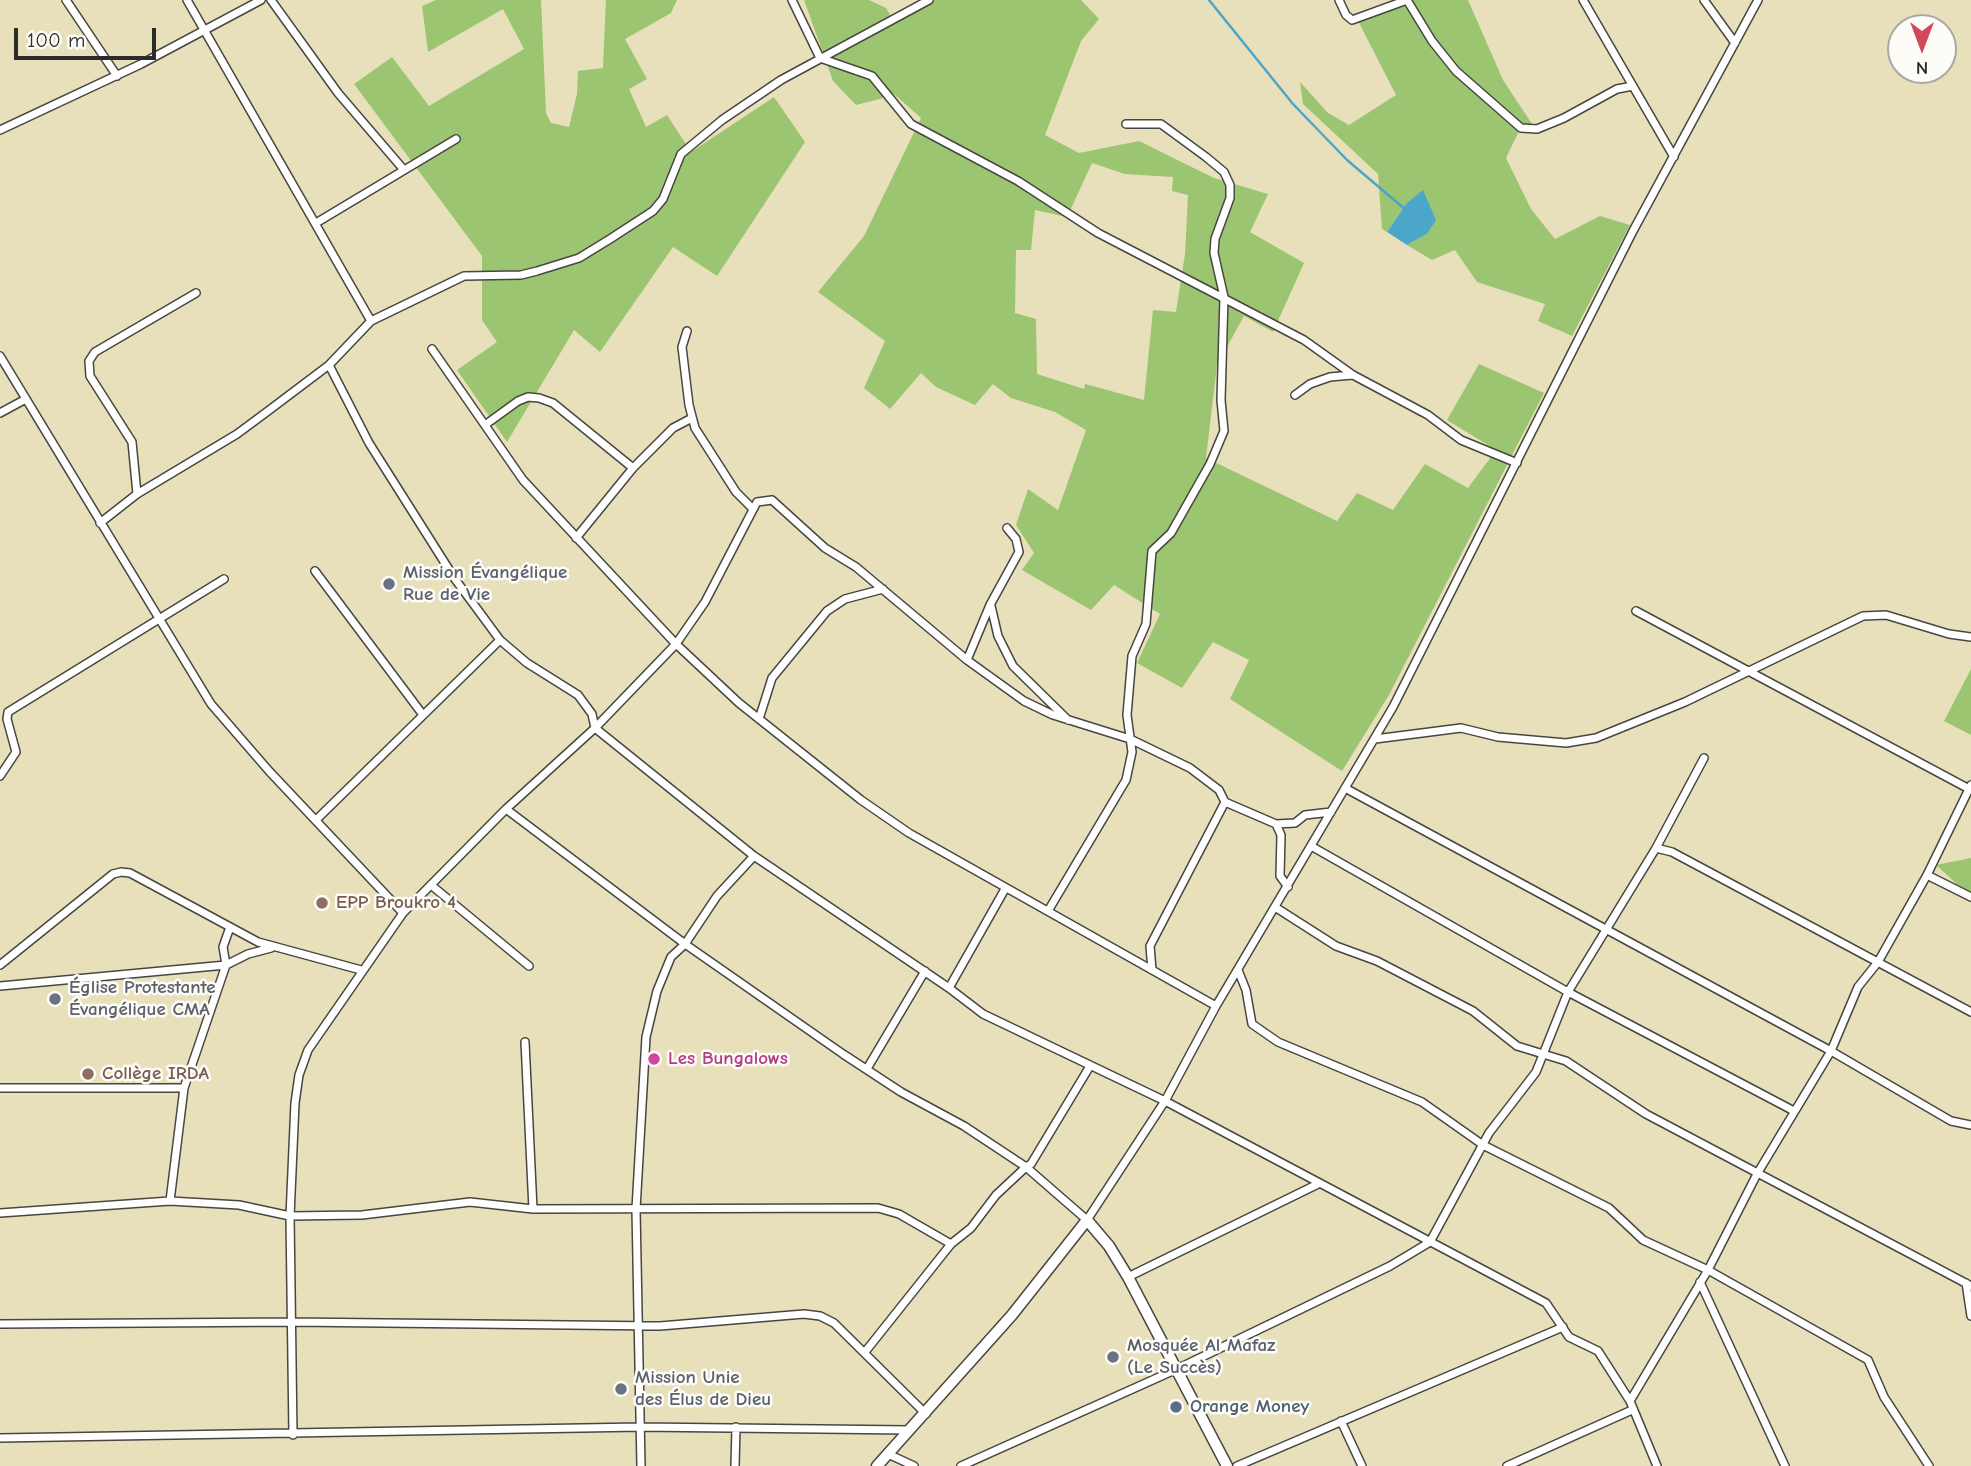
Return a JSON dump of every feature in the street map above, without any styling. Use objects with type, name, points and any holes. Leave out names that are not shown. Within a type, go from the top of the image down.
[{"type":"street","points":[[66,0],[117,76]]},
{"type":"street","points":[[187,0],[372,321]]},
{"type":"street","points":[[0,130],[117,76],[205,32],[261,0]]},
{"type":"street","points":[[271,0],[338,93],[404,170]]},
{"type":"street","points":[[792,0],[820,58],[872,76],[911,124],[1018,181],[1098,233],[1224,296],[1304,340],[1353,375],[1428,415],[1461,440],[1517,463]]},
{"type":"street","points":[[100,523],[137,494],[237,434],[329,365],[372,321],[464,276],[522,275],[579,258],[653,211],[663,199],[681,154],[722,120],[820,58],[929,0]]},
{"type":"street","points":[[1339,0],[1346,15],[1352,20],[1407,0],[1432,41],[1456,71],[1521,128],[1546,125],[1616,89],[1633,86]]},
{"type":"street","points":[[1583,0],[1674,156]]},
{"type":"street","points":[[1704,0],[1735,43]]},
{"type":"street","points":[[877,1466],[1012,1315],[1087,1220],[1165,1101],[1216,1006],[1375,739],[1452,595],[1633,231],[1758,0]]},
{"type":"street","points":[[1048,911],[1126,780],[1132,752],[1127,715],[1132,656],[1146,624],[1152,551],[1171,533],[1223,438],[1224,296],[1214,253],[1215,239],[1230,198],[1230,185],[1224,172],[1161,124],[1126,124]]},
{"type":"street","points":[[316,223],[456,139]]},
{"type":"street","points":[[137,494],[132,442],[90,376],[89,361],[95,352],[196,293]]},
{"type":"street","points":[[687,331],[682,347],[692,418],[702,443],[736,492],[752,508]]},
{"type":"street","points":[[432,349],[523,480],[676,644],[759,719],[861,800],[909,833],[1216,1006]]},
{"type":"street","points":[[0,356],[24,400],[83,489],[100,523],[211,704],[269,771],[403,913]]},
{"type":"street","points":[[329,365],[369,443],[456,579],[500,640],[527,663],[578,695],[592,714],[595,728],[754,856],[925,971],[983,1014],[1165,1101],[1546,1303],[1569,1337],[1598,1351],[1630,1401],[1657,1466]]},
{"type":"street","points":[[1295,396],[1310,384],[1330,377],[1353,375]]},
{"type":"street","points":[[485,425],[518,401],[528,397],[539,398],[553,403],[633,468]]},
{"type":"street","points":[[0,413],[24,400]]},
{"type":"street","points":[[576,538],[633,468],[673,428],[692,418]]},
{"type":"street","points":[[293,1435],[290,1216],[295,1103],[299,1075],[315,1039],[360,970],[403,913],[506,809],[595,728],[676,644],[705,602],[752,508],[764,499],[772,500],[825,548],[856,567],[967,660],[1024,701],[1068,720],[1129,739],[1190,768],[1219,790],[1225,802],[1276,824],[1295,823],[1305,815],[1331,812]]},
{"type":"street","points":[[967,660],[990,605],[1019,552],[1017,539],[1007,528]]},
{"type":"street","points":[[315,572],[423,715]]},
{"type":"street","points":[[0,776],[16,752],[7,719],[8,712],[224,579]]},
{"type":"street","points":[[759,719],[772,678],[827,611],[845,599],[883,589]]},
{"type":"street","points":[[990,605],[998,636],[1013,666],[1068,720]]},
{"type":"street","points":[[1630,1401],[1708,1270],[1757,1174],[1831,1051],[1858,987],[1878,962],[1927,875],[1970,788],[1636,611]]},
{"type":"street","points":[[1375,739],[1461,728],[1498,737],[1539,741],[1566,743],[1596,738],[1632,726],[1748,672],[1838,625],[1863,616],[1885,615],[1949,635],[1971,637]]},
{"type":"street","points":[[317,819],[500,640]]},
{"type":"street","points":[[961,1466],[1177,1370],[1390,1266],[1430,1242],[1482,1145],[1536,1072],[1568,992],[1656,848],[1703,758]]},
{"type":"street","points":[[1345,788],[1831,1051],[1951,1121],[1971,1125]]},
{"type":"street","points":[[1152,970],[1150,946],[1225,802]]},
{"type":"street","points":[[506,809],[684,944],[843,1054],[901,1091],[964,1126],[1026,1167],[1087,1220],[1110,1245],[1227,1466]]},
{"type":"street","points":[[1276,824],[1281,835],[1280,876],[1288,887]]},
{"type":"street","points":[[1311,846],[1568,992],[1794,1111]]},
{"type":"street","points":[[1656,848],[1672,852],[1971,1012]]},
{"type":"street","points":[[641,1466],[636,1209],[637,1150],[646,1037],[663,974],[671,957],[684,944],[717,896],[754,856]]},
{"type":"street","points":[[0,965],[113,874],[121,872],[130,873],[273,948],[360,970]]},
{"type":"street","points":[[1927,875],[1971,897]]},
{"type":"street","points":[[431,885],[529,966]]},
{"type":"street","points":[[949,988],[1004,888]]},
{"type":"street","points":[[1275,907],[1336,946],[1377,961],[1473,1011],[1517,1046],[1533,1053],[1545,1052],[1566,1061],[1646,1114],[1969,1285],[1971,1316]]},
{"type":"street","points":[[170,1201],[184,1088],[226,965],[223,947],[230,927]]},
{"type":"street","points":[[0,986],[226,965],[248,954],[273,948]]},
{"type":"street","points":[[1238,970],[1247,990],[1252,1024],[1278,1042],[1422,1102],[1482,1145],[1609,1208],[1643,1240],[1708,1270],[1868,1360],[1884,1397],[1929,1466]]},
{"type":"street","points":[[868,1068],[925,971]]},
{"type":"street","points":[[525,1042],[533,1209]]},
{"type":"street","points":[[865,1352],[951,1244],[971,1228],[996,1195],[1031,1164],[1090,1066]]},
{"type":"street","points":[[0,1088],[184,1088]]},
{"type":"street","points":[[1128,1277],[1318,1184]]},
{"type":"street","points":[[0,1213],[170,1201],[239,1205],[290,1216],[362,1214],[470,1202],[533,1209],[878,1208],[899,1214],[951,1244]]},
{"type":"street","points":[[1700,1282],[1785,1466]]},
{"type":"street","points":[[0,1324],[292,1322],[660,1326],[804,1314],[820,1316],[834,1323],[926,1414]]},
{"type":"street","points":[[1237,1466],[1563,1327]]},
{"type":"street","points":[[1507,1466],[1632,1410]]},
{"type":"street","points":[[1341,1421],[1362,1466]]},
{"type":"street","points":[[0,1438],[640,1427],[909,1430]]},
{"type":"street","points":[[735,1466],[736,1427]]},
{"type":"street","points":[[888,1454],[914,1466]]},
{"type":"green space","points":[[436,0],[541,0],[546,113],[551,123],[569,127],[577,94],[578,71],[603,68],[606,0],[677,0],[671,13],[625,39],[647,79],[629,89],[646,127],[667,115],[691,152],[774,97],[805,142],[717,276],[673,247],[600,352],[574,330],[507,442],[457,370],[497,342],[482,320],[482,256],[354,84],[392,57],[429,106],[524,49],[503,9],[428,52],[422,6]]},
{"type":"green space","points":[[804,0],[869,0],[886,8],[892,18],[923,0],[1081,0],[1099,19],[1081,41],[1045,135],[1079,153],[1139,141],[1214,178],[1268,194],[1250,232],[1304,263],[1273,332],[1244,316],[1217,365],[1206,458],[1337,521],[1357,493],[1393,510],[1425,464],[1468,488],[1496,450],[1447,420],[1479,364],[1544,393],[1389,695],[1342,771],[1230,699],[1249,660],[1213,642],[1182,688],[1137,663],[1160,614],[1114,585],[1091,610],[1022,570],[1034,553],[1016,525],[1028,489],[1058,510],[1086,430],[1055,412],[1011,398],[993,384],[975,405],[936,387],[921,373],[890,409],[864,388],[885,341],[818,292],[864,236],[921,118],[895,95],[856,105],[833,81]],"holes":[[[1092,163],[1125,174],[1173,177],[1172,191],[1188,195],[1185,254],[1176,312],[1153,310],[1144,400],[1085,384],[1084,389],[1037,374],[1036,319],[1015,313],[1016,250],[1031,250],[1035,210],[1067,217]]]},
{"type":"green space","points":[[1393,0],[1468,0],[1503,80],[1532,124],[1518,133],[1506,158],[1531,209],[1555,239],[1600,216],[1630,225],[1572,336],[1538,321],[1545,304],[1477,282],[1455,250],[1432,260],[1407,245],[1427,234],[1406,204],[1387,232],[1382,229],[1378,174],[1303,104],[1300,82],[1328,113],[1349,125],[1396,95],[1356,17]]},
{"type":"green space","points":[[1971,669],[1971,735],[1944,721]]},
{"type":"green space","points":[[1971,858],[1971,897],[1936,865]]},
{"type":"water","points":[[1423,190],[1436,220],[1427,234],[1407,245],[1387,232],[1406,204]]},
{"type":"waterway","points":[[1209,0],[1293,104],[1347,160],[1406,210]]},
{"type":"place","name":"Mission Évangélique Rue de Vie","points":[[389,584]]},
{"type":"place","name":"EPP Broukro 4","points":[[322,903]]},
{"type":"place","name":"Église Protestante Évangélique CMA","points":[[55,999]]},
{"type":"place","name":"Les Bungalows","points":[[654,1059]]},
{"type":"place","name":"Collège IRDA","points":[[88,1074]]},
{"type":"place","name":"Mosquée Al Mafaz (Le Succès)","points":[[1113,1357]]},
{"type":"place","name":"Mission Unie des Élus de Dieu","points":[[621,1389]]},
{"type":"place","name":"Orange Money","points":[[1176,1407]]}]
